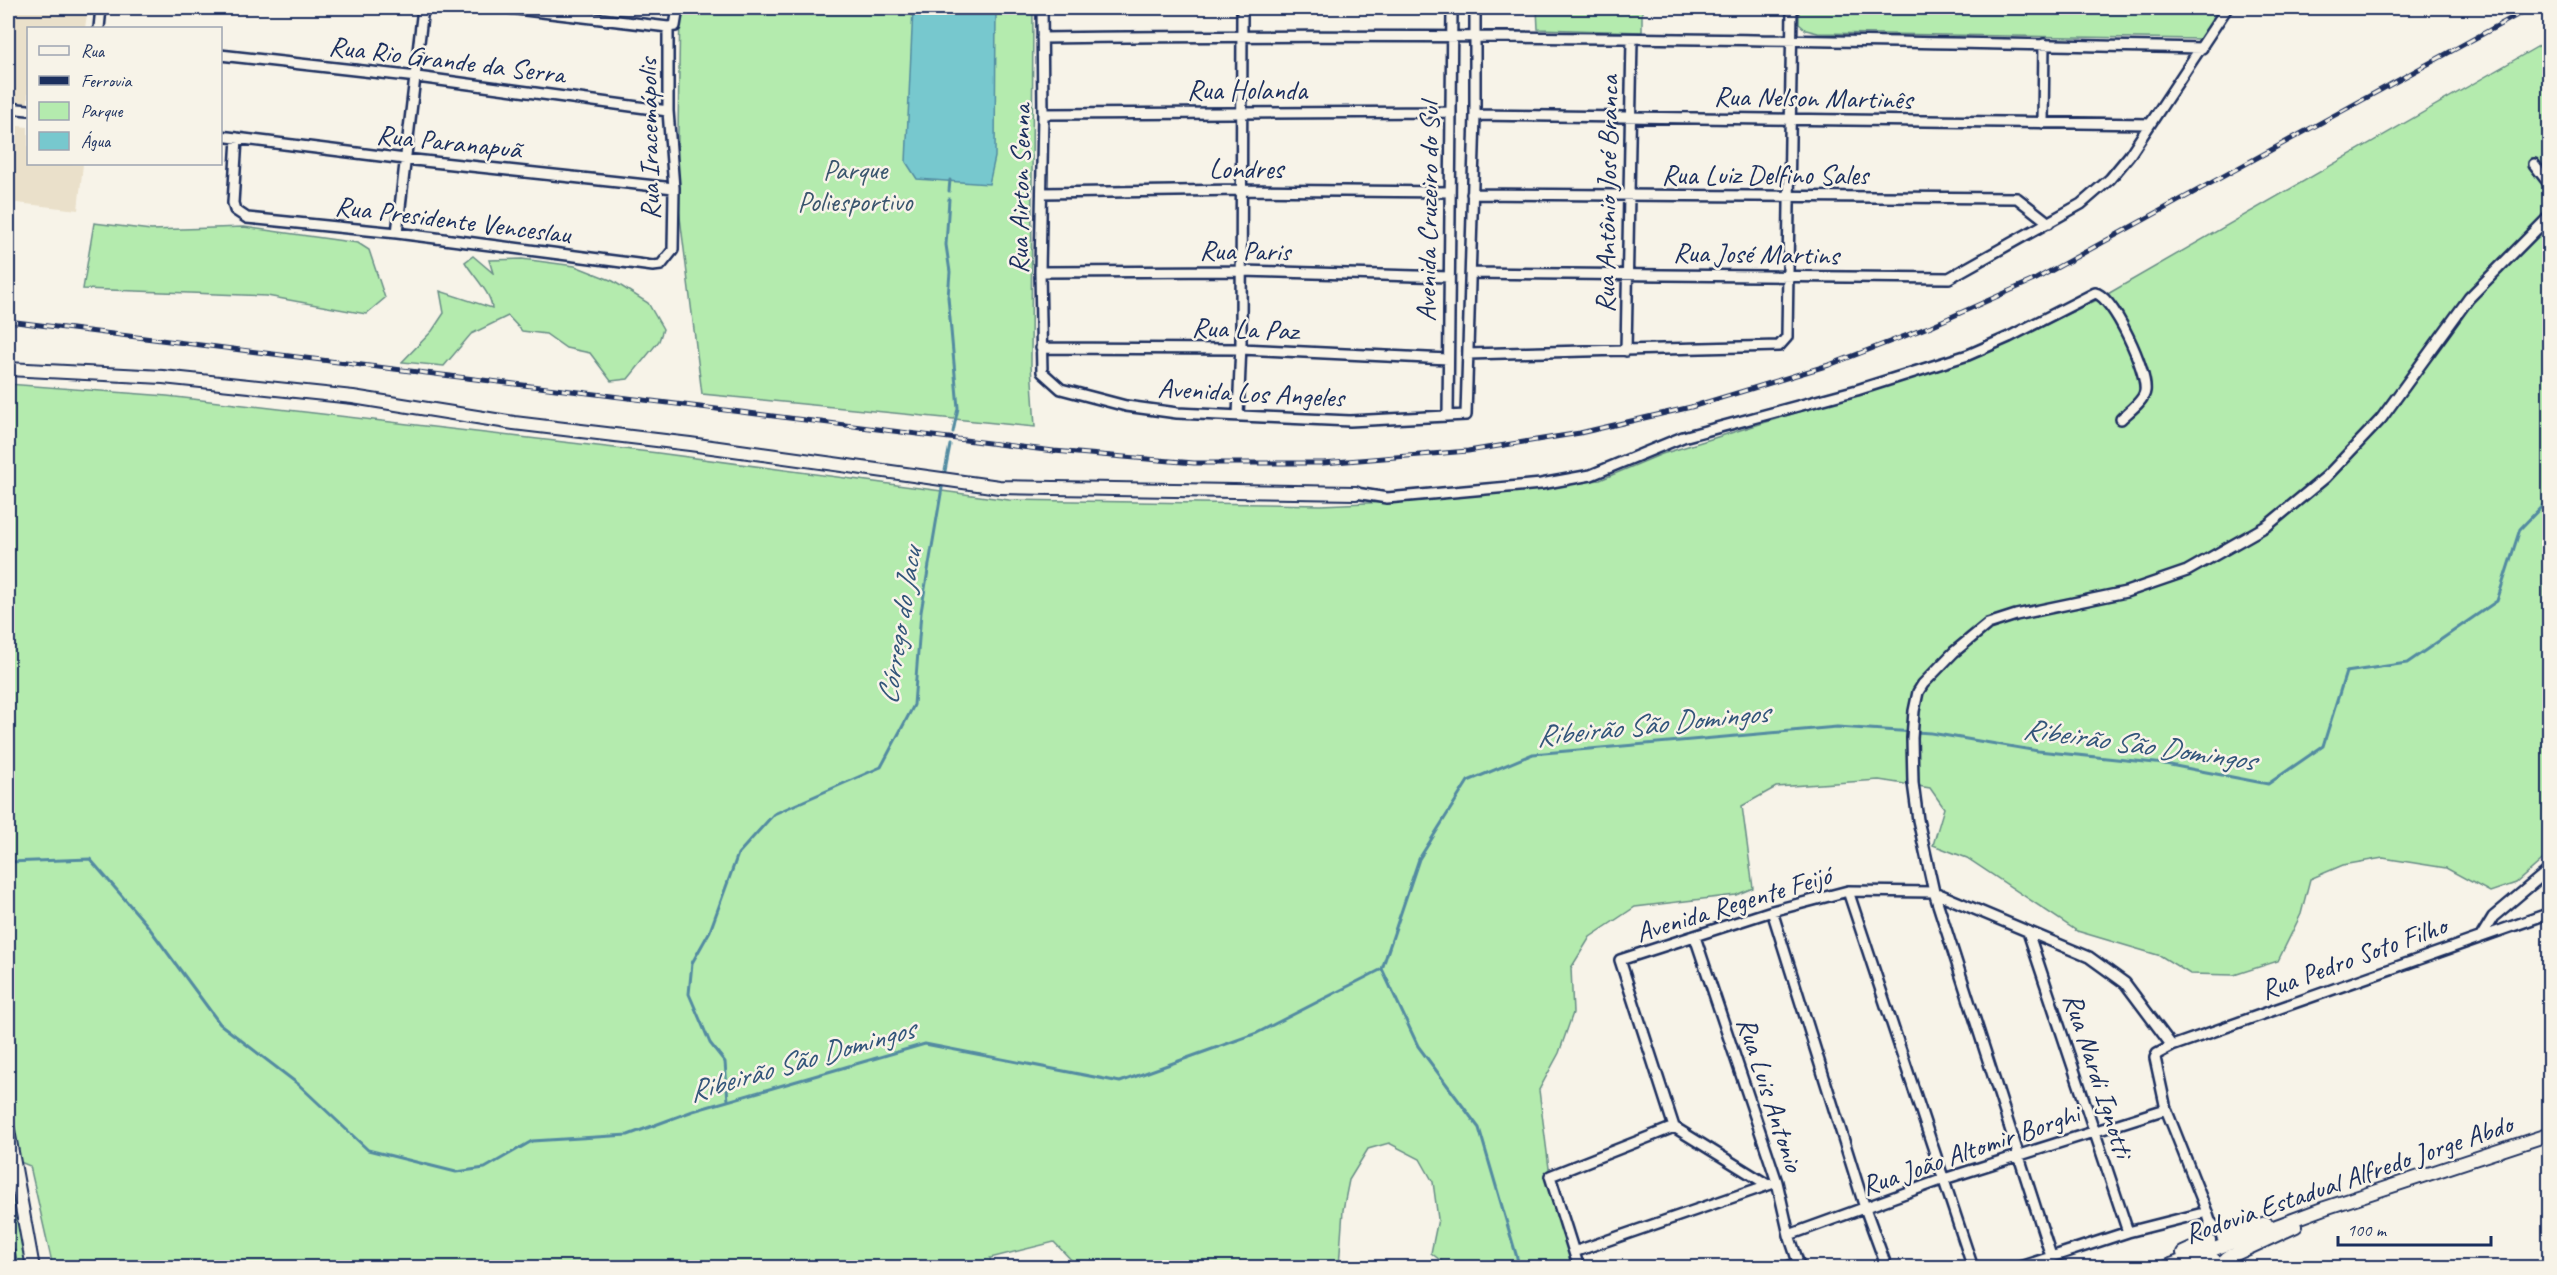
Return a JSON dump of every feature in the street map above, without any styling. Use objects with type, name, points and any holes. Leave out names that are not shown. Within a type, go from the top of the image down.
[{"type":"street","points":[[99,27],[101,8]]},
{"type":"street","points":[[397,233],[417,77],[423,8]]},
{"type":"street","points":[[508,8],[668,27]]},
{"type":"street","name":"Rua Iracemápolis","points":[[653,266],[661,265],[673,250],[674,188],[668,111],[668,27],[675,26],[678,8]]},
{"type":"street","name":"Rua Airton Senna","points":[[1042,8],[1043,114],[1040,272],[1042,372]]},
{"type":"street","points":[[1238,416],[1242,271],[1240,111],[1242,8]]},
{"type":"street","name":"Avenida Cruzeiro do Sul","points":[[1448,416],[1452,8]]},
{"type":"street","name":"Avenida Cruzeiro do Sul","points":[[1466,415],[1472,273],[1475,8]]},
{"type":"street","points":[[1468,354],[1779,346],[1787,337],[1792,8]]},
{"type":"street","name":"Rua José Martins","points":[[1472,273],[1949,278],[2030,235],[2081,204],[2110,179],[2202,48],[2227,8]]},
{"type":"street","points":[[1042,38],[1242,35],[1452,36],[2202,48]]},
{"type":"street","name":"Rua Antônio José Branca","points":[[1626,351],[1632,39]]},
{"type":"street","points":[[2043,123],[2044,44]]},
{"type":"street","name":"Rua Rio Grande da Serra","points":[[222,55],[417,77],[668,111]]},
{"type":"street","points":[[8,108],[27,110]]},
{"type":"street","name":"Rua Holanda","points":[[1043,114],[1240,111],[1451,112]]},
{"type":"street","name":"Rua Nelson Martinês","points":[[1475,115],[2150,124]]},
{"type":"street","name":"Rua Paranapuã","points":[[222,136],[674,188]]},
{"type":"street","name":"Rua Presidente Venceslau","points":[[237,138],[233,203],[235,210],[247,218],[397,233],[653,266]]},
{"type":"street","points":[[2534,164],[2550,185]]},
{"type":"street","name":"Londres","points":[[1042,193],[1241,190],[1450,192]]},
{"type":"street","name":"Rua Luiz Delfino Sales","points":[[1472,194],[2017,198],[2049,223]]},
{"type":"street","points":[[2051,1256],[1934,892],[1917,811],[1912,738],[1914,711],[1923,684],[1954,652],[1988,624],[2016,615],[2126,592],[2187,572],[2268,525],[2326,477],[2381,419],[2469,298],[2550,214]]},
{"type":"street","name":"Rua Paris","points":[[1040,272],[1242,271],[1449,277]]},
{"type":"street","points":[[8,369],[163,376],[353,397],[514,423],[690,444],[999,487],[1356,493],[1387,498],[1541,484],[1591,474],[1683,437],[1857,390],[1968,355],[2009,337],[2094,293],[2105,297],[2110,304],[2140,363],[2145,389],[2143,396],[2121,419]]},
{"type":"street","name":"Rua La Paz","points":[[1041,348],[1241,349],[1448,359]]},
{"type":"street","name":"Avenida Los Angeles","points":[[1042,372],[1060,389],[1126,406],[1177,413],[1350,421],[1466,415]]},
{"type":"street","points":[[2482,935],[2493,916],[2550,869]]},
{"type":"street","points":[[1848,891],[1973,1268]]},
{"type":"street","name":"Avenida Regente Feijó","points":[[1674,1127],[1620,960],[1772,911],[1848,891],[1934,892],[2089,957],[2125,983],[2172,1046]]},
{"type":"street","points":[[1772,911],[1865,1208],[1887,1268]]},
{"type":"street","name":"Rua Pedro Soto Filho","points":[[2172,1046],[2482,935],[2550,913]]},
{"type":"street","name":"Rua Nardi Ignotti","points":[[2028,932],[2128,1232]]},
{"type":"street","name":"Rua Luis Antonio","points":[[1695,937],[1799,1265]]},
{"type":"street","points":[[2172,1046],[2160,1050],[2155,1058],[2166,1109],[2209,1216],[2227,1241],[2231,1252],[2227,1258]]},
{"type":"street","name":"Rua João Altomir Borghi","points":[[1789,1235],[1944,1179],[2166,1109]]},
{"type":"street","points":[[1579,1268],[1550,1176],[1674,1127],[1772,1184]]},
{"type":"street","points":[[8,1130],[33,1268]]},
{"type":"street","name":"Rodovia Estadual Alfredo Jorge Abdo","points":[[2163,1268],[2210,1251],[2227,1241],[2550,1134]]},
{"type":"street","points":[[1574,1252],[1772,1184]]},
{"type":"street","points":[[2152,1268],[2210,1251],[2227,1258],[2290,1230],[2325,1208]]},
{"type":"street","points":[[2017,1268],[2128,1232],[2209,1216]]},
{"type":"street","points":[[2209,1216],[2210,1251]]},
{"type":"street","points":[[2184,1268],[2210,1251]]},
{"type":"street","points":[[8,1253],[10,1268]]},
{"type":"street","points":[[1784,1268],[1799,1265]]},
{"type":"shaded area","points":[[8,8],[88,8],[85,27],[27,27],[27,103],[8,100]]},
{"type":"shaded area","points":[[8,125],[27,127],[27,165],[83,165],[78,210],[8,202]]},
{"type":"green space","name":"Parque Poliesportivo","points":[[680,8],[1033,8],[1031,365],[1035,427],[702,394],[677,193]]},
{"type":"green space","points":[[1537,8],[1642,8],[1642,32],[1538,29]]},
{"type":"green space","points":[[1799,8],[2221,8],[2201,39],[1818,33],[1806,30],[1799,24]]},
{"type":"green space","points":[[2549,40],[2550,578],[2544,587],[2544,639],[2550,645],[2549,854],[2516,883],[2490,892],[2446,868],[2383,858],[2343,865],[2310,879],[2301,914],[2278,961],[2234,975],[2190,974],[2161,956],[2077,931],[1967,858],[1933,845],[1944,808],[1930,788],[1879,780],[1776,787],[1742,806],[1753,888],[1736,895],[1635,907],[1590,937],[1571,968],[1573,1013],[1559,1053],[1539,1090],[1550,1176],[1578,1267],[1449,1267],[1431,1253],[1438,1219],[1433,1182],[1420,1159],[1389,1143],[1368,1149],[1349,1180],[1343,1210],[1339,1267],[1078,1267],[1054,1242],[990,1258],[991,1268],[53,1267],[30,1166],[20,1162],[8,1092],[8,384],[167,396],[658,453],[1009,500],[1321,505],[1389,502],[1600,480],[1662,454],[1981,356],[2099,299]]},
{"type":"green space","points":[[94,223],[151,230],[244,227],[358,243],[369,250],[385,298],[366,314],[267,296],[83,289]]},
{"type":"green space","points":[[473,256],[493,273],[489,260],[522,259],[575,266],[613,281],[648,303],[663,329],[659,341],[628,379],[611,381],[590,353],[566,348],[546,334],[522,331],[508,316],[471,334],[444,366],[402,362],[432,331],[444,313],[440,291],[492,308],[485,291],[465,262]]},
{"type":"green space","points":[[8,1160],[28,1267],[16,1267],[8,1219]]},
{"type":"water","points":[[913,8],[996,8],[995,157],[989,184],[917,179],[906,162]]},
{"type":"waterway","name":"Córrego do Jacu","points":[[949,191],[950,180]]},
{"type":"waterway","name":"Córrego do Jacu","points":[[949,199],[946,245],[950,272],[948,297],[958,408],[953,432]]},
{"type":"waterway","name":"Córrego do Jacu","points":[[944,476],[950,445]]},
{"type":"waterway","name":"Córrego do Jacu","points":[[728,1101],[725,1062],[710,1043],[689,994],[692,963],[710,931],[738,854],[774,814],[881,767],[914,705],[921,612],[943,482]]},
{"type":"waterway","name":"Ribeirão São Domingos","points":[[8,862],[90,859],[147,925],[220,1024],[298,1084],[368,1150],[456,1172],[485,1168],[532,1141],[628,1135],[693,1111],[925,1044],[1120,1082],[1257,1033],[1382,969],[1419,859],[1468,781],[1533,754],[1837,727],[1931,733],[2038,751],[2165,764],[2268,784],[2323,746],[2346,672],[2407,663],[2497,601],[2520,529],[2550,498]]},
{"type":"waterway","points":[[1382,969],[1418,1046],[1479,1128],[1520,1268]]},
{"type":"railway","points":[[8,321],[1054,451],[1194,463],[1323,463],[1468,451],[1580,433],[1691,407],[1829,365],[1931,326],[2036,279],[2530,8]]}]
